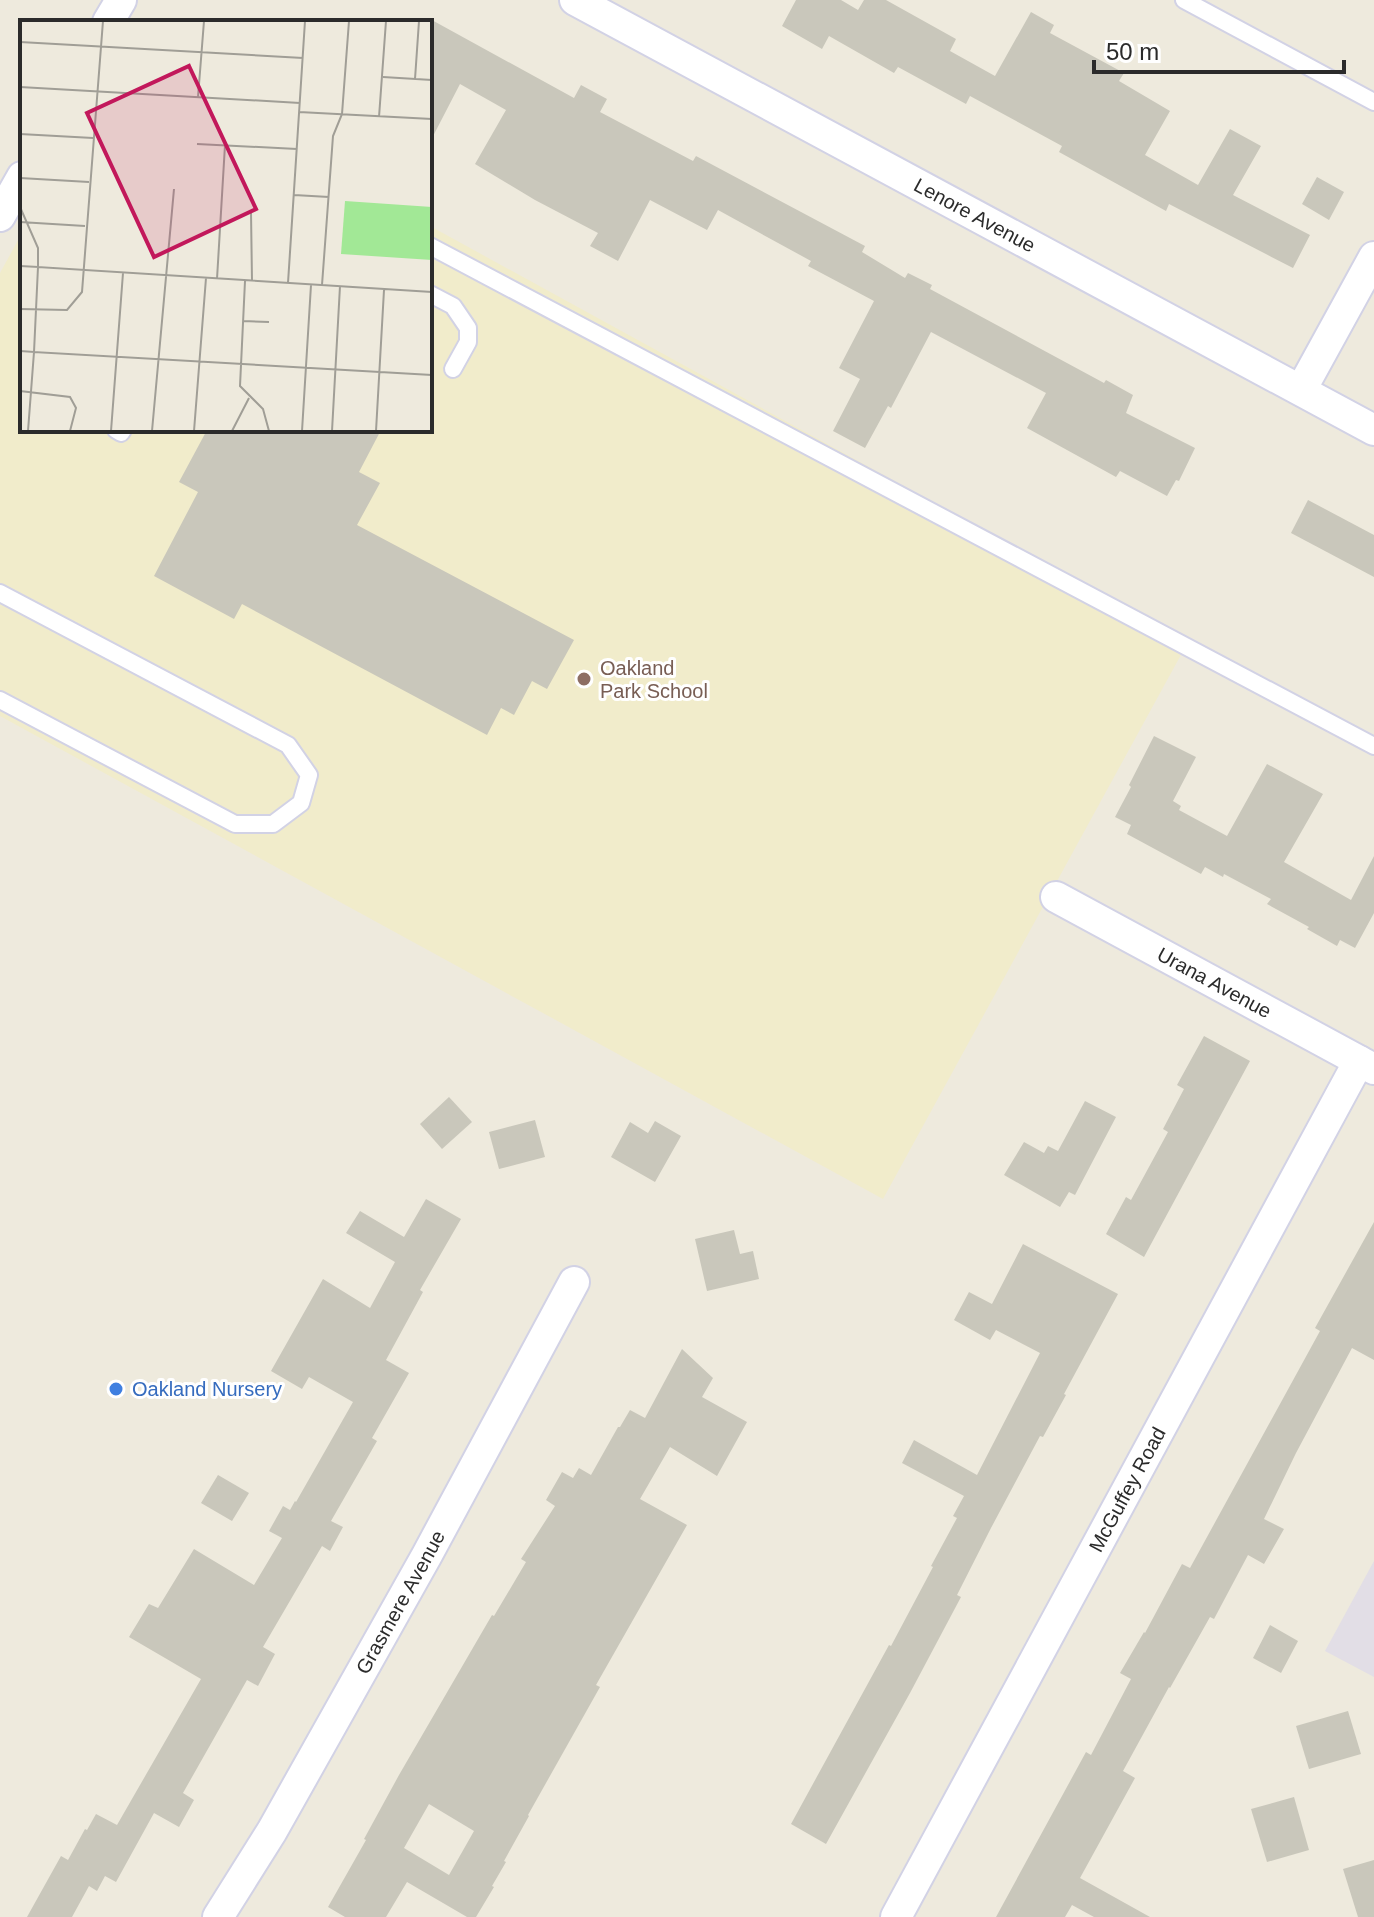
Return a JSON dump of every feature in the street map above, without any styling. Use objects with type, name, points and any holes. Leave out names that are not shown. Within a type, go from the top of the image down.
[{"type":"street","points":[[109,20],[121,0]]},
{"type":"street","name":"Lenore Avenue","points":[[575,0],[1374,430]]},
{"type":"street","points":[[0,216],[20,181]]},
{"type":"street","points":[[1301,390],[1374,257]]},
{"type":"street","name":"Urana Avenue","points":[[1056,897],[1366,1065]]},
{"type":"street","name":"McGuffey Road","points":[[896,1917],[1366,1065]]},
{"type":"street","name":"Grasmere Avenue","points":[[218,1917],[288,1803],[427,1555],[574,1282]]},
{"type":"lane","points":[[1184,0],[1374,102]]},
{"type":"lane","points":[[432,247],[1374,746]]},
{"type":"lane","points":[[432,295],[453,306],[468,328],[468,342],[453,369]]},
{"type":"lane","points":[[0,593],[288,745],[309,775],[301,803],[273,824],[235,824],[0,700]]},
{"type":"shaded area","name":"Oakland Park School","points":[[432,227],[1188,642],[883,1199],[0,716],[0,273],[20,237],[20,432],[432,432]]},
{"type":"shaded area","points":[[1374,1561],[1374,1677],[1325,1651]]},
{"type":"building","points":[[796,0],[841,0],[858,10],[864,0],[886,0],[956,39],[950,51],[995,76],[1031,12],[1054,25],[1050,33],[1124,73],[1119,81],[1170,111],[1145,155],[1198,185],[1230,129],[1261,146],[1233,195],[1310,235],[1293,268],[1169,204],[1166,211],[1059,152],[1062,146],[970,96],[966,104],[898,67],[894,73],[829,36],[822,49],[782,26]]},
{"type":"building","points":[[432,20],[574,98],[581,85],[607,99],[600,112],[693,161],[696,156],[865,246],[862,252],[905,278],[908,273],[932,285],[930,289],[1104,383],[1106,380],[1133,395],[1126,413],[1195,448],[1179,481],[1176,480],[1167,496],[1120,471],[1116,477],[1027,428],[1046,393],[931,332],[891,408],[888,406],[865,448],[833,431],[860,379],[839,368],[874,301],[808,266],[811,261],[718,210],[707,230],[650,200],[618,261],[590,246],[598,233],[475,164],[506,110],[460,84],[432,138]]},
{"type":"building","points":[[1317,177],[1344,192],[1329,220],[1302,204]]},
{"type":"building","points":[[206,432],[380,432],[359,472],[380,483],[357,525],[574,640],[547,689],[532,681],[514,715],[501,708],[487,735],[242,604],[234,619],[154,576],[198,492],[179,482]]},
{"type":"building","points":[[1308,500],[1374,535],[1374,577],[1291,533]]},
{"type":"building","points":[[1154,736],[1196,757],[1173,801],[1181,806],[1179,810],[1227,836],[1267,764],[1323,794],[1284,862],[1351,900],[1374,856],[1374,913],[1355,948],[1340,940],[1337,946],[1267,904],[1271,899],[1224,874],[1223,877],[1205,867],[1201,874],[1127,834],[1131,825],[1115,817]]},
{"type":"building","points":[[1204,1036],[1250,1061],[1144,1257],[1106,1234],[1126,1197],[1131,1200],[1168,1132],[1163,1129],[1184,1089],[1177,1085]]},
{"type":"building","points":[[449,1097],[472,1122],[442,1149],[420,1124]]},
{"type":"building","points":[[1085,1101],[1116,1117],[1075,1195],[1069,1192],[1060,1207],[1004,1175],[1024,1142],[1044,1153],[1048,1146],[1058,1151]]},
{"type":"building","points":[[535,1120],[545,1157],[499,1169],[489,1132]]},
{"type":"building","points":[[655,1121],[681,1136],[655,1182],[611,1157],[630,1122],[648,1133]]},
{"type":"building","points":[[426,1199],[461,1219],[420,1290],[423,1292],[386,1360],[409,1373],[372,1438],[377,1441],[331,1521],[343,1527],[330,1551],[322,1546],[263,1647],[275,1654],[258,1686],[247,1680],[183,1793],[194,1800],[179,1827],[154,1813],[116,1882],[105,1876],[97,1891],[89,1886],[72,1917],[27,1917],[61,1856],[68,1860],[96,1814],[117,1825],[201,1679],[129,1637],[149,1604],[158,1608],[194,1549],[254,1585],[282,1538],[269,1531],[283,1506],[290,1510],[296,1502],[353,1402],[309,1377],[302,1389],[271,1371],[323,1279],[370,1308],[395,1262],[346,1233],[360,1211],[404,1237]]},
{"type":"building","points":[[1374,1222],[1374,1360],[1352,1348],[1264,1519],[1284,1529],[1264,1564],[1248,1555],[1214,1619],[1210,1617],[1169,1687],[1123,1771],[1135,1778],[1080,1878],[1150,1917],[1094,1917],[1072,1905],[1065,1917],[996,1917],[1086,1752],[1091,1755],[1131,1679],[1120,1673],[1182,1564],[1190,1568],[1320,1331],[1315,1328]]},
{"type":"building","points":[[734,1230],[740,1254],[753,1251],[759,1279],[707,1291],[695,1239]]},
{"type":"building","points":[[1023,1244],[1118,1294],[1066,1395],[1043,1437],[1040,1436],[991,1528],[957,1595],[961,1597],[826,1844],[791,1824],[933,1567],[964,1496],[902,1463],[914,1440],[977,1475],[1040,1353],[996,1330],[990,1340],[954,1320],[969,1292],[992,1304]]},
{"type":"building","points":[[682,1349],[713,1378],[702,1397],[747,1422],[717,1476],[670,1447],[640,1499],[687,1525],[596,1685],[600,1687],[528,1815],[494,1887],[476,1917],[467,1917],[407,1882],[386,1917],[345,1917],[328,1907],[399,1775],[526,1562],[521,1559],[555,1506],[546,1500],[562,1472],[573,1478],[579,1468],[591,1475],[630,1410],[645,1418]],"holes":[[[429,1804],[474,1831],[449,1875],[404,1848]]]},
{"type":"building","points":[[218,1475],[249,1493],[232,1521],[201,1503]]},
{"type":"building","points":[[1270,1625],[1298,1641],[1281,1673],[1253,1658]]},
{"type":"building","points":[[1348,1711],[1361,1754],[1309,1769],[1296,1726]]},
{"type":"building","points":[[1294,1797],[1309,1850],[1267,1862],[1251,1809]]},
{"type":"building","points":[[1374,1860],[1374,1917],[1358,1917],[1343,1869]]},
{"type":"place","name":"Oakland Park School","points":[[584,679]]},
{"type":"place","name":"Oakland Nursery","points":[[116,1389]]}]
